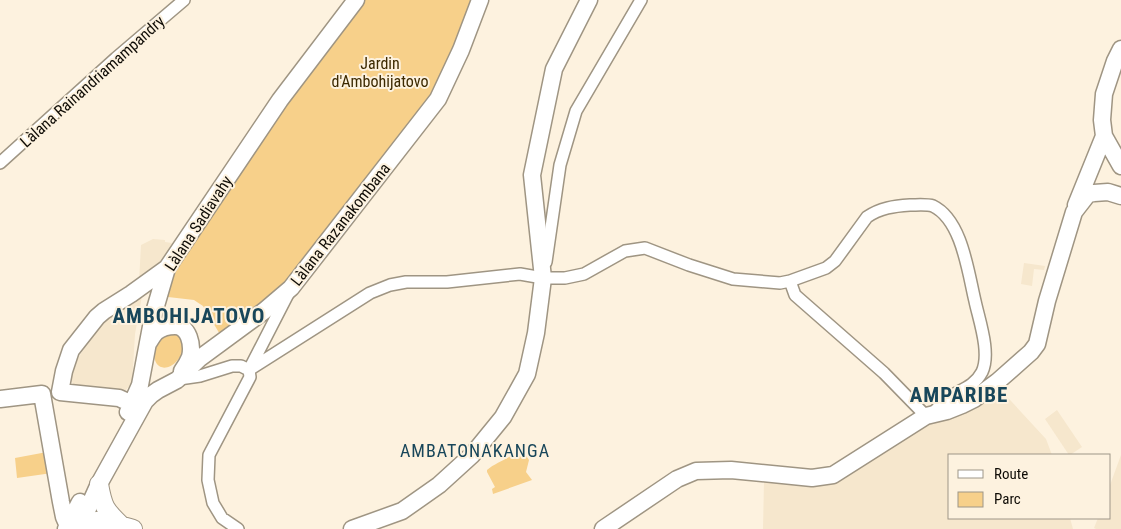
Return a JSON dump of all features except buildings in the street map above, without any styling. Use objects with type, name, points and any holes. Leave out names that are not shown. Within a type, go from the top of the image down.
[{"type":"main road","points":[[99,484],[102,503],[109,514],[128,528]]},
{"type":"main road","points":[[73,527],[95,520],[128,528]]},
{"type":"street","name":"Làlana Rainandriamampandry","points":[[0,163],[116,58],[184,0]]},
{"type":"street","name":"Làlana Sadiavahy","points":[[73,527],[138,402],[153,312],[167,268],[280,100],[356,0]]},
{"type":"street","name":"Làlana Razanakombana","points":[[138,402],[177,380],[200,358],[264,311],[291,288],[438,99],[461,50],[480,0]]},
{"type":"street","points":[[543,278],[532,174],[554,69],[589,0]]},
{"type":"street","points":[[352,529],[402,511],[439,485],[472,455],[503,417],[527,374],[536,333],[560,165],[576,111],[641,0]]},
{"type":"street","points":[[1121,49],[1104,94],[1102,120],[1104,136],[1121,166]]},
{"type":"street","points":[[930,415],[947,411],[974,399],[997,382],[1031,352],[1037,344],[1047,301],[1076,201],[1104,136]]},
{"type":"street","points":[[1074,212],[1088,194],[1108,192],[1121,196]]},
{"type":"street","points":[[249,370],[370,293],[390,284],[447,282],[520,274],[543,278],[565,278],[584,274],[625,251],[645,248],[734,279],[780,283],[826,268],[836,261],[867,217],[874,212],[895,206],[931,205],[946,215],[956,229],[964,254],[983,338],[986,359],[982,372],[973,384],[943,402],[930,415],[833,475],[812,478],[731,470],[696,471],[677,479],[603,529]]},
{"type":"street","points":[[60,392],[71,350],[96,318],[167,268]]},
{"type":"street","points":[[790,281],[795,295],[930,415]]},
{"type":"street","points":[[238,529],[222,518],[213,502],[208,480],[209,455],[250,377],[249,370],[291,288]]},
{"type":"street","points":[[149,342],[156,332],[164,328],[179,326],[184,328],[191,344],[190,355],[186,366],[177,380]]},
{"type":"street","points":[[177,380],[200,376],[232,366],[240,366],[249,370]]},
{"type":"street","points":[[0,399],[42,394],[60,392],[119,398],[138,402],[99,484],[73,527],[64,517],[42,394]]},
{"type":"shaded area","points":[[153,239],[172,243],[165,257],[152,272],[139,282],[141,245]]},
{"type":"shaded area","points":[[1024,263],[1045,266],[1044,270],[1034,269],[1032,286],[1021,284]]},
{"type":"shaded area","points":[[142,296],[135,334],[132,383],[126,390],[75,386],[69,378],[73,367],[90,338],[111,315]]},
{"type":"shaded area","points":[[999,388],[1046,439],[1052,454],[948,454],[948,519],[1070,519],[1073,529],[763,529],[764,481],[846,475],[928,424],[957,413]]},
{"type":"shaded area","points":[[1057,410],[1082,447],[1068,454],[1045,419]]},
{"type":"shaded area","points":[[1121,455],[1121,529],[1096,529],[1094,528],[1098,519],[1111,519],[1111,482]]},
{"type":"green space","name":"Jardin d'Ambohijatovo","points":[[356,0],[480,0],[438,99],[291,288],[221,336],[203,306],[194,300],[168,297],[167,268]]},
{"type":"green space","points":[[175,331],[182,339],[183,349],[175,363],[163,368],[158,365],[155,359],[155,343],[160,335]]},
{"type":"green space","points":[[521,448],[529,460],[526,472],[532,480],[493,494],[492,489],[495,487],[487,470]]},
{"type":"green space","points":[[47,452],[52,473],[17,478],[15,458]]},
{"type":"district","name":"AMBOHIJATOVO","points":[[189,316]]},
{"type":"district","name":"AMPARIBE","points":[[959,395]]},
{"type":"district","name":"AMBATONAKANGA","points":[[475,451]]}]
